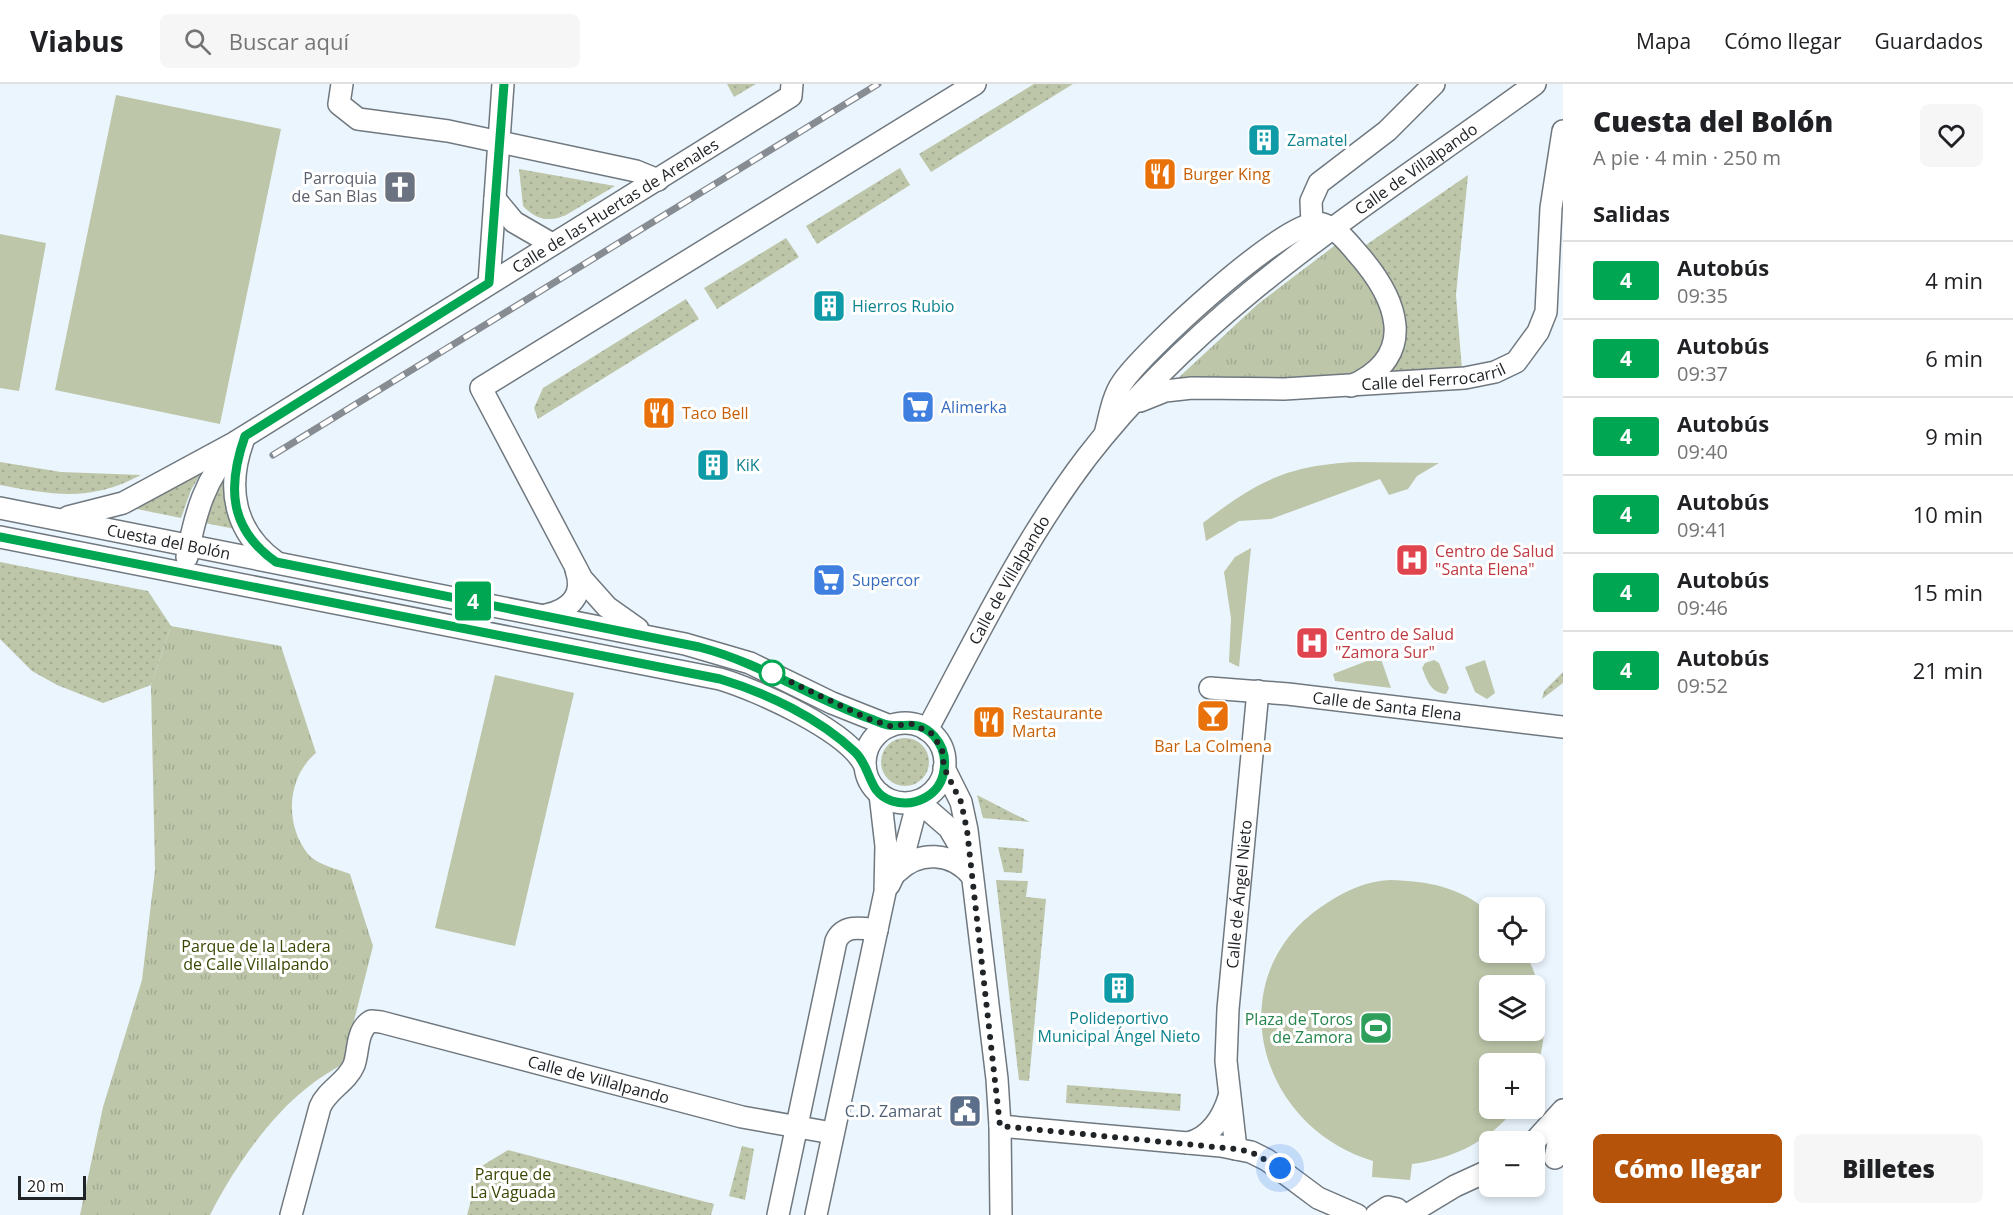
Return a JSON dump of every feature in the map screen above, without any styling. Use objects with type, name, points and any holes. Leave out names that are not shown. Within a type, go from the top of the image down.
[{"type":"street","points":[[489,283],[504,84]]},
{"type":"street","name":"Calle de las Huertas de Arenales","points":[[52,518],[79,515],[123,503],[245,436],[791,96],[792,84]]},
{"type":"street","points":[[657,638],[632,626],[607,607],[589,589],[575,567],[481,388],[975,84]]},
{"type":"street","points":[[1332,228],[1312,223],[1311,201],[1320,183],[1388,131],[1434,84]]},
{"type":"street","name":"Calle de Villalpando","points":[[927,730],[993,603],[1040,526],[1075,473],[1131,406],[1218,319],[1332,228],[1535,84]]},
{"type":"street","points":[[340,94],[358,119],[448,131],[636,171],[658,180]]},
{"type":"street","name":"Calle del Ferrocarril","points":[[1131,406],[1149,396],[1178,389],[1284,389],[1480,376],[1516,362],[1539,332],[1546,312],[1563,131]]},
{"type":"street","points":[[495,199],[514,222],[552,244]]},
{"type":"street","name":"Calle de Villalpando","points":[[1104,437],[1122,383],[1158,344],[1235,274],[1283,238],[1312,223]]},
{"type":"street","name":"Calle del Ferrocarril","points":[[1332,228],[1378,278],[1391,302],[1396,323],[1395,340],[1387,356],[1375,370],[1350,386]]},
{"type":"street","points":[[245,436],[235,471],[235,508],[246,531],[258,548],[276,562]]},
{"type":"street","name":"Calle de las Huertas de Arenales","points":[[184,573],[195,514],[207,485],[224,458],[245,436]]},
{"type":"street","name":"Cuesta del Bolón","points":[[0,508],[657,638],[750,663],[832,703],[890,726]]},
{"type":"street","name":"Cuesta del Bolón","points":[[0,537],[676,669],[736,684],[763,695],[817,724],[852,749],[865,766]]},
{"type":"street","points":[[546,615],[561,612],[577,597],[579,587],[575,567]]},
{"type":"street","name":"Calle de Santa Elena","points":[[1210,688],[1258,691],[1563,727]]},
{"type":"street","name":"Calle de Ángel Nieto","points":[[1236,1149],[1226,1061],[1228,1009],[1258,691]]},
{"type":"street","points":[[944,768],[936,789],[918,801],[892,801],[880,794],[869,781],[865,766],[871,743],[881,731],[890,726],[906,723],[927,730],[942,749],[944,768],[963,810],[1000,1126],[1001,1215]]},
{"type":"street","points":[[816,1215],[885,892],[886,846],[880,794]]},
{"type":"street","points":[[918,801],[949,828],[971,870]]},
{"type":"street","points":[[897,872],[918,801]]},
{"type":"street","points":[[885,892],[897,872],[906,863],[917,858],[940,857],[971,870]]},
{"type":"street","points":[[778,1215],[836,941],[843,931],[850,928],[877,930]]},
{"type":"street","name":"Calle de Villalpando","points":[[291,1215],[320,1107],[327,1095],[351,1070],[364,1026],[376,1021],[742,1117],[832,1133]]},
{"type":"street","points":[[1188,1143],[1197,1141],[1209,1132],[1229,1097]]},
{"type":"street","name":"Calle de Ángel Nieto","points":[[1229,1097],[1259,1148],[1280,1168]]},
{"type":"street","points":[[1544,1131],[1563,1110]]},
{"type":"street","points":[[1551,1159],[1563,1120]]},
{"type":"street","points":[[1000,1126],[1188,1143],[1251,1152],[1280,1168],[1318,1198],[1358,1215]]},
{"type":"street","points":[[1376,1215],[1388,1207],[1397,1209],[1405,1215],[1479,1175]]},
{"type":"green space","points":[[727,84],[756,84],[734,97]]},
{"type":"green space","points":[[1034,84],[1073,84],[931,172],[919,154]]},
{"type":"green space","points":[[116,95],[281,129],[220,424],[55,390]]},
{"type":"green space","points":[[900,168],[910,185],[817,244],[806,226]]},
{"type":"green space","points":[[519,169],[615,186],[566,215],[548,219],[537,217],[523,206]]},
{"type":"green space","points":[[1468,175],[1456,295],[1462,370],[1380,376],[1397,353],[1363,247]]},
{"type":"green space","points":[[0,234],[46,243],[19,391],[0,388]]},
{"type":"green space","points":[[786,238],[799,257],[717,309],[704,288]]},
{"type":"green space","points":[[1338,243],[1373,285],[1388,332],[1369,363],[1355,372],[1336,379],[1177,379],[1258,304]]},
{"type":"green space","points":[[686,299],[699,319],[538,419],[534,408],[543,388]]},
{"type":"green space","points":[[0,462],[61,472],[141,475],[123,484],[88,493],[55,493],[0,485]]},
{"type":"green space","points":[[1357,462],[1439,463],[1417,476],[1408,489],[1389,495],[1380,479],[1271,519],[1239,521],[1206,541],[1203,523],[1257,486],[1274,478],[1311,467]]},
{"type":"green space","points":[[204,468],[191,490],[181,518],[132,508]]},
{"type":"green space","points":[[224,479],[226,508],[235,529],[205,523],[215,493]]},
{"type":"green space","points":[[1251,548],[1239,667],[1229,662],[1231,618],[1224,572],[1235,557]]},
{"type":"green space","points":[[0,562],[148,591],[171,626],[151,685],[103,703],[57,685],[32,671],[0,639]]},
{"type":"green space","name":"Parque de la Ladera de Calle Villalpando","points":[[171,626],[281,646],[316,753],[306,763],[294,788],[292,815],[295,829],[300,842],[312,858],[350,874],[373,946],[343,1064],[312,1084],[279,1113],[240,1163],[210,1215],[80,1215],[103,1107],[142,980],[155,870],[151,685]]},
{"type":"green space","points":[[1380,656],[1391,688],[1335,681],[1333,674]]},
{"type":"green space","points":[[1434,660],[1439,663],[1449,688],[1446,694],[1433,689],[1422,668],[1425,663]]},
{"type":"green space","points":[[1485,660],[1495,693],[1487,699],[1475,692],[1465,667]]},
{"type":"green space","points":[[1563,672],[1563,683],[1542,699],[1544,691]]},
{"type":"green space","points":[[495,675],[574,693],[515,946],[435,928]]},
{"type":"green space","points":[[905,738],[922,745],[929,762],[922,779],[905,786],[888,779],[881,762],[888,745]]},
{"type":"green space","points":[[977,795],[1030,822],[983,818]]},
{"type":"green space","points":[[998,847],[1024,849],[1022,873],[1004,872]]},
{"type":"green space","points":[[996,880],[1028,881],[1026,897],[1046,899],[1029,1081],[1019,1080]]},
{"type":"green space","name":"Plaza de Toros de Zamora","points":[[1390,880],[1430,884],[1455,891],[1478,903],[1479,963],[1530,963],[1535,975],[1479,975],[1479,1041],[1543,1041],[1541,1053],[1479,1053],[1479,1119],[1506,1119],[1493,1131],[1479,1131],[1479,1141],[1469,1147],[1442,1158],[1412,1164],[1410,1180],[1372,1177],[1373,1161],[1332,1142],[1300,1115],[1277,1082],[1264,1044],[1262,1005],[1271,967],[1293,932],[1335,898],[1373,882]]},
{"type":"green space","points":[[1067,1085],[1181,1094],[1180,1111],[1066,1103]]},
{"type":"green space","points":[[742,1146],[754,1149],[745,1200],[729,1196]]},
{"type":"green space","name":"Parque de La Vaguada","points":[[508,1150],[714,1204],[711,1215],[467,1215],[480,1167]]},
{"type":"railway","points":[[273,455],[878,84]]},
{"type":"bus line","name":"4","points":[[0,537],[720,679],[763,695],[826,730],[862,759],[872,786],[884,797],[892,801],[911,803],[932,794],[944,774],[944,755],[939,742],[922,727],[906,723],[890,726],[869,719],[750,663],[699,647],[276,562],[258,548],[246,531],[235,508],[234,486],[235,471],[245,436],[489,283],[504,84]]},
{"type":"place","name":"Zamatel","points":[[1264,140]]},
{"type":"place","name":"Burger King","points":[[1160,174]]},
{"type":"place","name":"Parroquia de San Blas","points":[[400,187]]},
{"type":"place","name":"Hierros Rubio","points":[[829,306]]},
{"type":"place","name":"Alimerka","points":[[918,407]]},
{"type":"place","name":"Taco Bell","points":[[659,413]]},
{"type":"place","name":"KiK","points":[[713,465]]},
{"type":"place","name":"Centro de Salud \"Santa Elena\"","points":[[1412,560]]},
{"type":"place","name":"Supercor","points":[[829,580]]},
{"type":"place","name":"Centro de Salud \"Zamora Sur\"","points":[[1312,643]]},
{"type":"place","name":"Bar La Colmena","points":[[1213,716]]},
{"type":"place","name":"Restaurante Marta","points":[[989,722]]},
{"type":"place","name":"Polideportivo Municipal Ángel Nieto","points":[[1119,988]]},
{"type":"place","name":"Plaza de Toros de Zamora","points":[[1376,1028]]},
{"type":"place","name":"C.D. Zamarat","points":[[965,1111]]},
{"type":"route","points":[[772,673],[869,719],[890,726],[906,723],[922,727],[939,742],[944,768],[961,802],[967,830],[969,864],[996,1071],[1000,1126],[1221,1146],[1251,1152],[1280,1168]]}]
